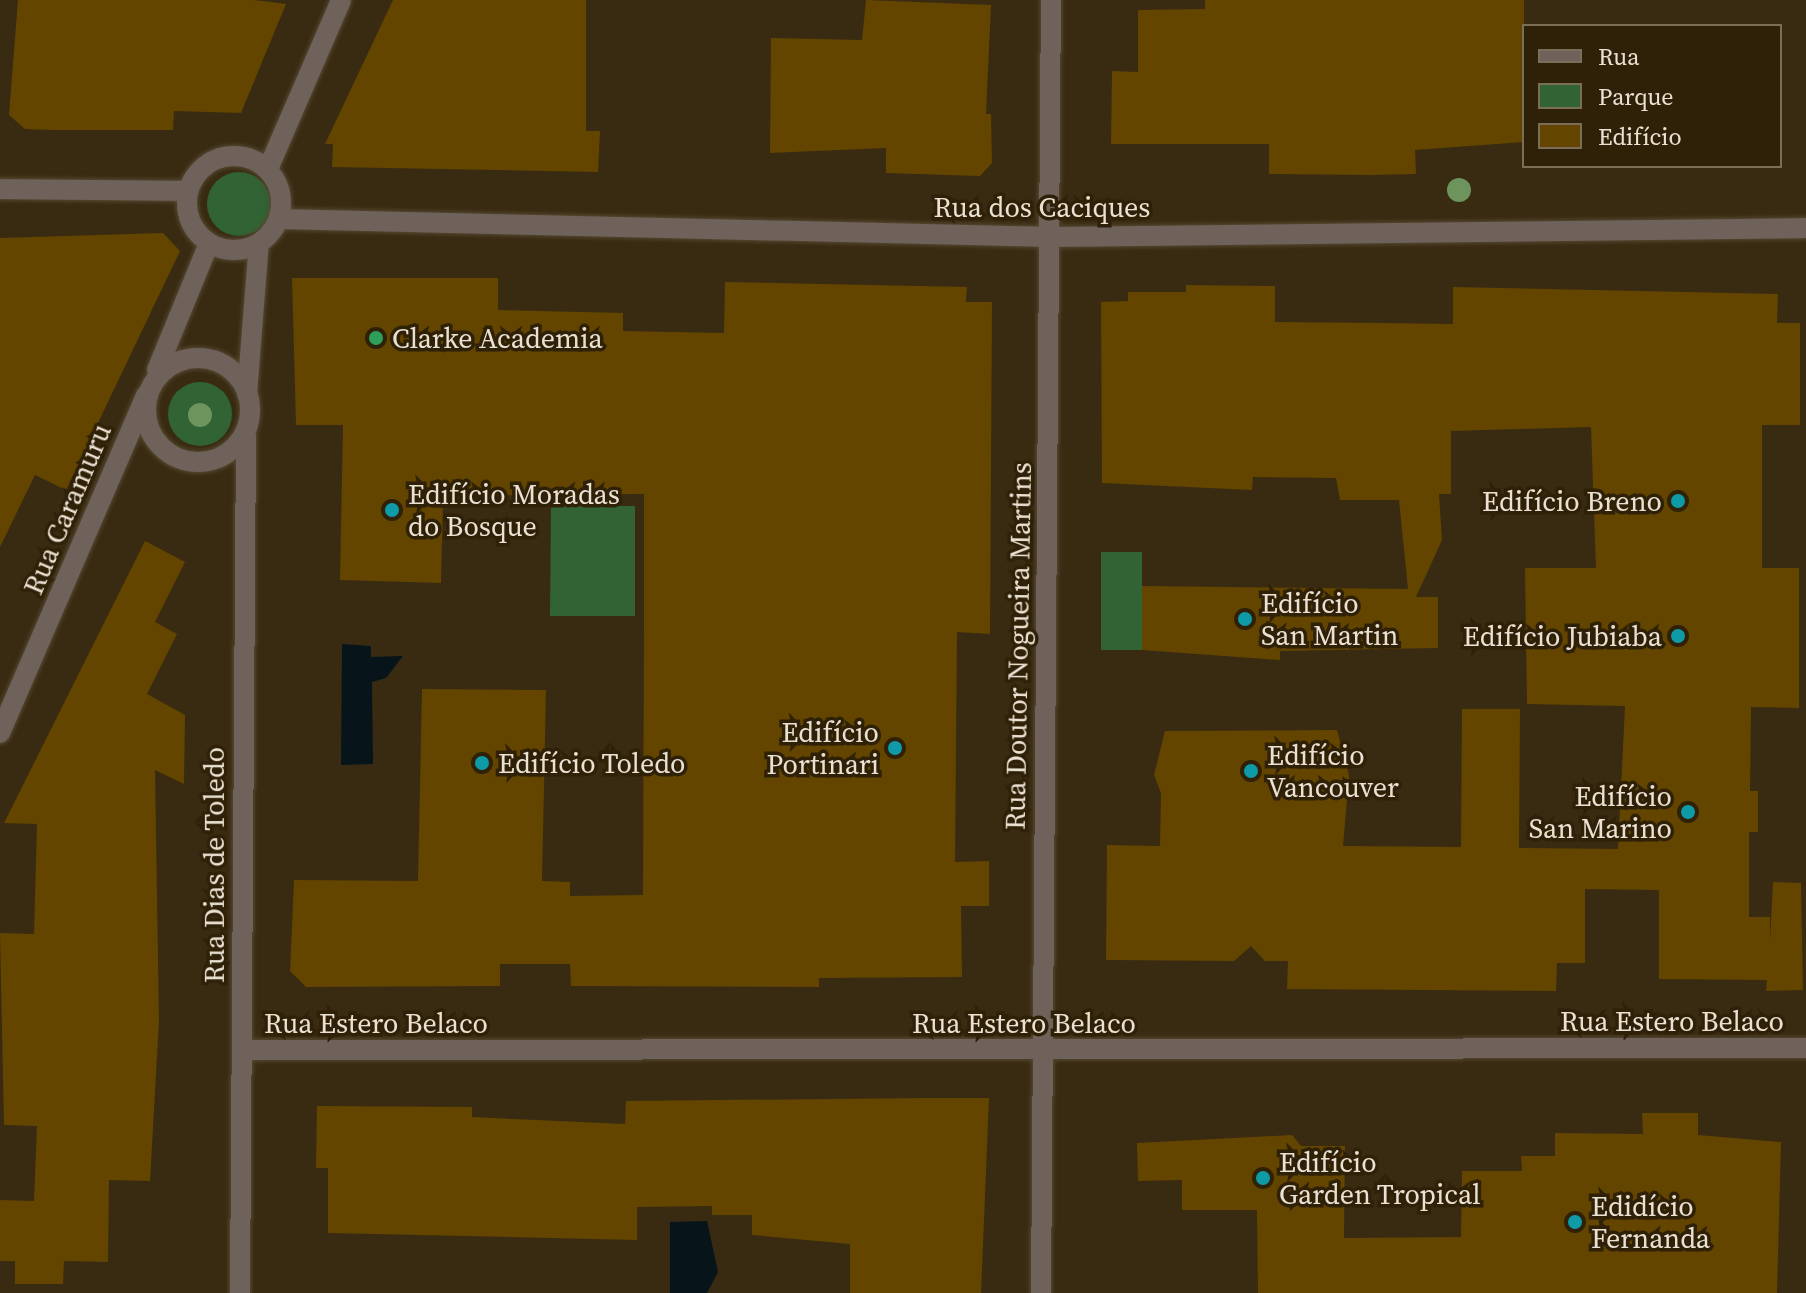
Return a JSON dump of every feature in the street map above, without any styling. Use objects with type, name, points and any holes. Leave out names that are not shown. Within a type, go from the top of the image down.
[{"type":"street","points":[[268,169],[341,0]]},
{"type":"street","name":"Rua Doutor Nogueira Martins","points":[[1041,1293],[1039,1051],[1053,237],[1051,0]]},
{"type":"street","points":[[209,243],[146,395],[158,444],[178,459],[204,463],[229,455],[246,436],[259,243],[279,219],[280,192],[268,169],[232,155],[213,160],[188,191],[188,211],[209,243],[236,249],[259,243]]},
{"type":"street","points":[[0,189],[188,191]]},
{"type":"street","name":"Rua dos Caciques","points":[[279,219],[1053,237],[1806,228]]},
{"type":"street","points":[[157,370],[189,359],[218,361],[242,379],[247,394]]},
{"type":"street","name":"Rua Caramuru","points":[[0,733],[146,395]]},
{"type":"street","name":"Rua Dias de Toledo","points":[[240,1293],[246,436]]},
{"type":"street","name":"Rua Estero Belaco","points":[[243,1050],[1806,1048]]},
{"type":"green space","points":[[239,172],[257,178],[265,186],[271,204],[265,222],[257,230],[239,236],[221,230],[213,222],[207,204],[213,186],[221,178]]},
{"type":"green space","points":[[200,382],[218,388],[226,396],[232,414],[226,432],[218,440],[200,446],[182,440],[174,432],[168,414],[174,396],[182,388]]},
{"type":"green space","points":[[551,506],[635,506],[635,616],[550,616]]},
{"type":"green space","points":[[1101,552],[1142,552],[1142,650],[1101,650]]},
{"type":"shaded area","points":[[342,644],[371,646],[371,657],[403,656],[386,678],[372,682],[373,764],[341,765]]},
{"type":"shaded area","points":[[707,1221],[718,1272],[707,1293],[670,1293],[670,1222]]},
{"type":"building","points":[[18,0],[254,0],[286,4],[241,113],[174,111],[173,130],[52,130],[25,129],[9,115]]},
{"type":"building","points":[[393,0],[586,0],[586,131],[600,131],[598,172],[332,167],[333,144],[325,144]]},
{"type":"building","points":[[866,0],[991,5],[986,114],[991,114],[992,163],[980,176],[886,173],[886,148],[770,153],[771,38],[862,40]]},
{"type":"building","points":[[1205,0],[1524,0],[1522,142],[1415,150],[1416,174],[1371,175],[1269,174],[1269,144],[1111,144],[1112,71],[1138,72],[1138,10],[1205,9]]},
{"type":"building","points":[[163,233],[180,251],[66,490],[35,475],[0,547],[0,238]]},
{"type":"building","points":[[292,278],[498,278],[498,310],[623,313],[623,331],[724,333],[725,282],[967,287],[966,302],[992,302],[990,634],[957,632],[955,862],[989,861],[989,906],[961,906],[962,977],[819,978],[819,987],[571,986],[570,964],[500,964],[500,986],[306,987],[290,971],[294,880],[418,881],[422,689],[546,690],[542,881],[570,882],[570,896],[643,895],[644,624],[644,494],[443,496],[441,583],[340,580],[343,425],[296,425]]},
{"type":"building","points":[[1186,285],[1275,286],[1275,322],[1453,324],[1453,287],[1778,294],[1777,323],[1800,323],[1800,425],[1762,425],[1762,568],[1799,568],[1799,708],[1751,707],[1750,791],[1758,791],[1758,832],[1749,832],[1749,917],[1770,917],[1770,941],[1773,882],[1801,883],[1803,990],[1766,991],[1767,980],[1659,979],[1659,890],[1585,889],[1585,963],[1557,963],[1556,991],[1287,989],[1288,961],[1265,961],[1251,946],[1234,961],[1106,960],[1107,845],[1160,846],[1161,793],[1154,775],[1165,731],[1337,730],[1349,775],[1343,846],[1461,847],[1462,709],[1520,709],[1519,848],[1618,849],[1625,706],[1527,704],[1525,568],[1596,568],[1591,427],[1451,431],[1451,494],[1439,494],[1442,540],[1416,597],[1438,597],[1438,648],[1280,651],[1280,660],[1142,650],[1142,586],[1408,589],[1399,500],[1340,500],[1336,478],[1253,477],[1252,490],[1102,483],[1101,302],[1128,301],[1128,292],[1186,292]]},
{"type":"building","points":[[145,541],[185,562],[155,622],[177,634],[147,694],[185,715],[184,784],[155,770],[159,1021],[150,1181],[109,1180],[108,1262],[64,1261],[63,1284],[15,1284],[15,1261],[0,1261],[0,1200],[34,1201],[37,1126],[4,1125],[0,933],[34,934],[37,824],[4,823]]},
{"type":"building","points":[[989,1098],[981,1293],[850,1293],[850,1244],[752,1235],[752,1215],[712,1215],[712,1206],[637,1207],[637,1240],[328,1233],[328,1168],[316,1168],[317,1106],[472,1107],[472,1117],[625,1124],[626,1101]]},
{"type":"building","points":[[1642,1113],[1698,1113],[1698,1135],[1781,1142],[1777,1293],[1258,1293],[1257,1210],[1182,1210],[1182,1180],[1138,1181],[1137,1143],[1292,1135],[1301,1146],[1345,1146],[1344,1238],[1461,1237],[1462,1171],[1522,1171],[1521,1156],[1555,1156],[1555,1133],[1643,1134]]},
{"type":"place","name":"Clarke Academia","points":[[376,338]]},
{"type":"place","name":"Edifício Breno","points":[[1678,501]]},
{"type":"place","name":"Edifício Moradas do Bosque","points":[[392,510]]},
{"type":"place","name":"Edifício San Martin","points":[[1245,619]]},
{"type":"place","name":"Edifício Jubiaba","points":[[1678,636]]},
{"type":"place","name":"Edifício Portinari","points":[[895,748]]},
{"type":"place","name":"Edifício Toledo","points":[[482,763]]},
{"type":"place","name":"Edifício Vancouver","points":[[1251,771]]},
{"type":"place","name":"Edifício San Marino","points":[[1688,812]]},
{"type":"place","name":"Edifício Garden Tropical","points":[[1263,1178]]},
{"type":"place","name":"Edidício Fernanda","points":[[1575,1222]]}]
